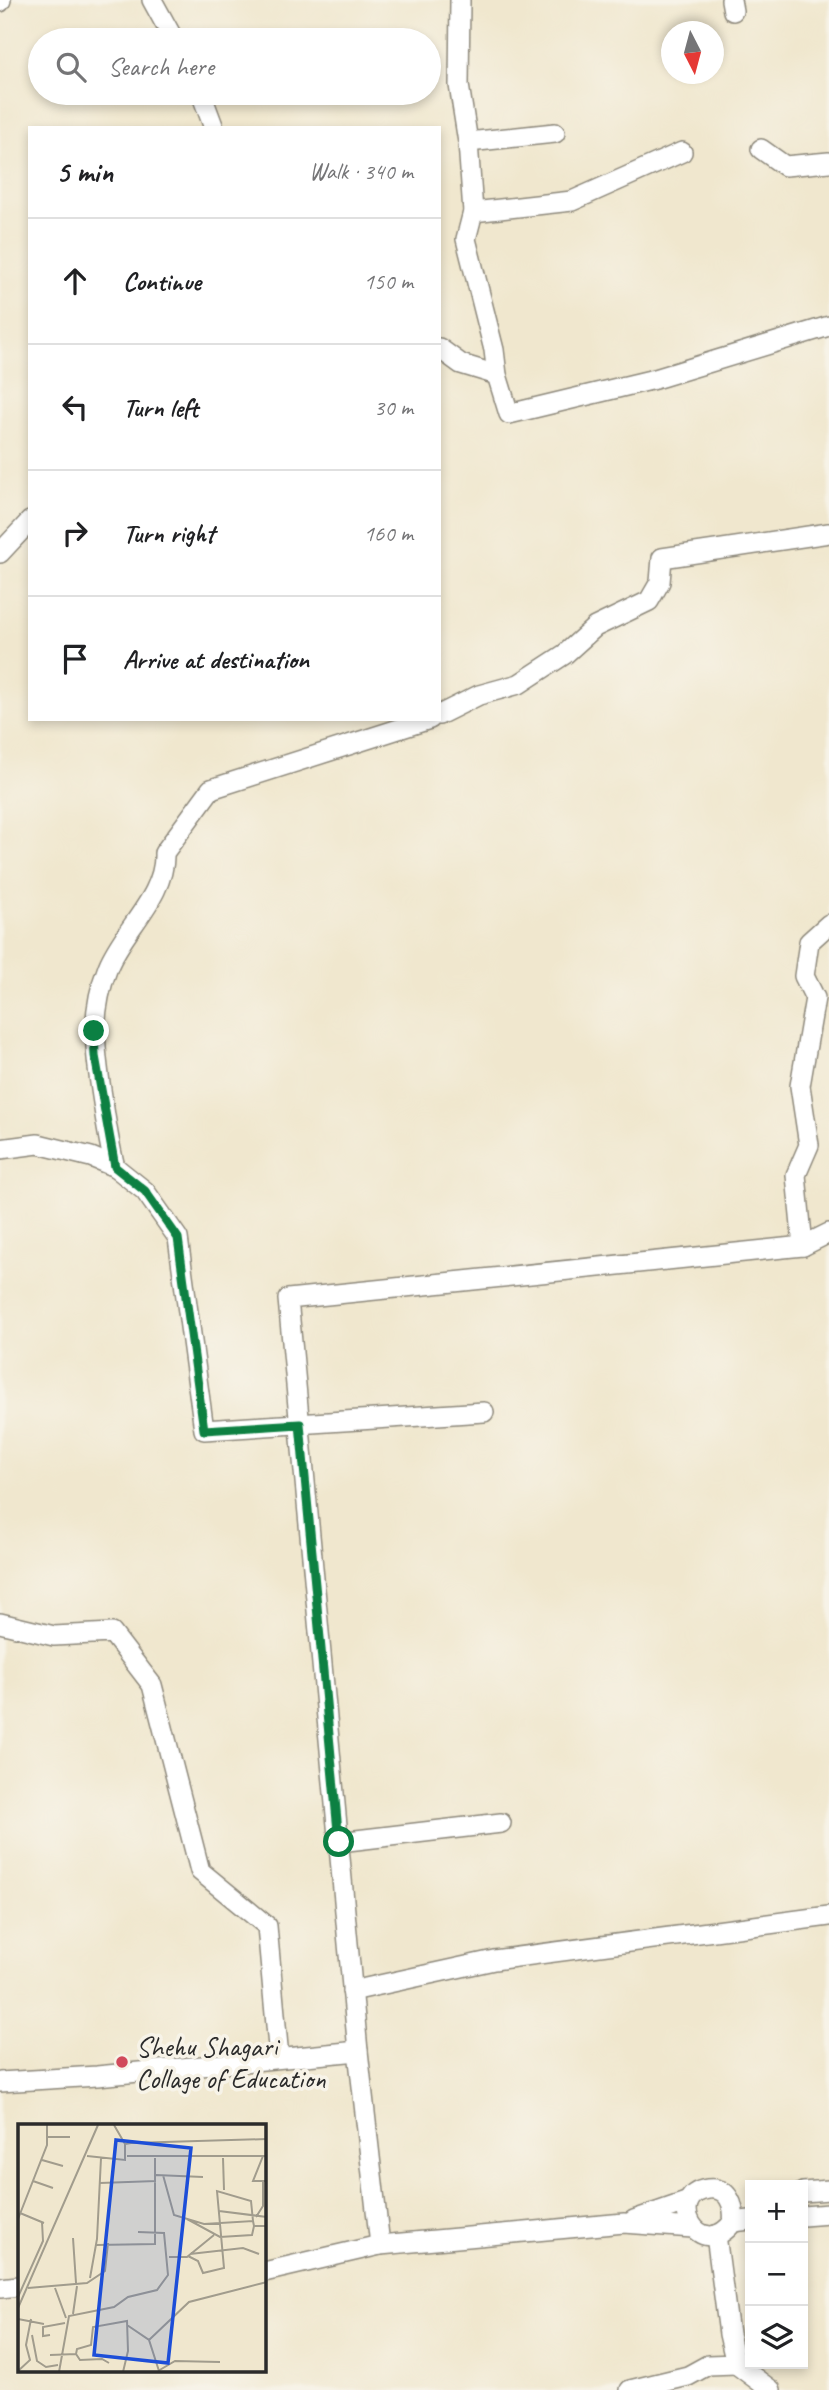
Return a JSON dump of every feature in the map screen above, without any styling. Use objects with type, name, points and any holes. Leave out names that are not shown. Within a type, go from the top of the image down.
[{"type":"street","points":[[152,0],[167,28]]},
{"type":"street","points":[[460,0],[459,85],[468,142],[473,212],[466,239],[494,350],[496,375],[509,414],[655,379],[829,326]]},
{"type":"street","points":[[205,105],[213,126]]},
{"type":"street","points":[[468,142],[555,133]]},
{"type":"street","points":[[761,149],[785,166],[829,162]]},
{"type":"street","points":[[473,212],[572,201],[682,152]]},
{"type":"street","points":[[441,349],[461,364],[496,375]]},
{"type":"street","points":[[0,553],[28,523]]},
{"type":"street","points":[[441,714],[479,695],[519,684],[565,654],[595,626],[649,601],[660,582],[662,558],[829,533]]},
{"type":"street","points":[[115,1167],[95,1056],[97,1011],[108,966],[155,891],[164,853],[211,789],[424,721]]},
{"type":"street","points":[[803,1246],[796,1175],[809,1145],[800,1086],[815,998],[804,976],[809,942],[829,924]]},
{"type":"street","points":[[0,1149],[38,1144],[91,1157],[115,1167],[145,1191],[178,1238],[204,1430],[484,1412]]},
{"type":"street","points":[[380,2245],[352,1991],[288,1299],[803,1246],[829,1233]]},
{"type":"street","points":[[0,1623],[54,1636],[112,1633],[152,1685],[200,1871],[267,1926],[279,2058]]},
{"type":"street","points":[[339,1842],[502,1823]]},
{"type":"street","points":[[352,1991],[494,1961],[829,1916]]},
{"type":"street","points":[[0,2082],[97,2076],[358,2051]]},
{"type":"street","points":[[266,2272],[380,2245],[624,2223],[693,2228],[704,2235],[716,2235],[741,2221],[734,2210],[741,2198],[710,2189],[698,2192],[689,2201],[624,2223]]},
{"type":"street","points":[[808,2192],[829,2190]]},
{"type":"street","points":[[689,2201],[688,2218],[693,2228]]},
{"type":"street","points":[[808,2216],[829,2214]]},
{"type":"street","points":[[716,2235],[729,2334],[736,2364]]},
{"type":"street","points":[[0,2288],[18,2286]]},
{"type":"street","points":[[630,2390],[688,2376],[708,2365],[736,2364],[771,2390]]},
{"type":"place","name":"Shehu Shagari Collage of Education","points":[[122,2062]]},
{"type":"route","points":[[94,1031],[95,1056],[115,1167],[145,1191],[178,1238],[204,1430],[300,1424],[339,1842]]}]
